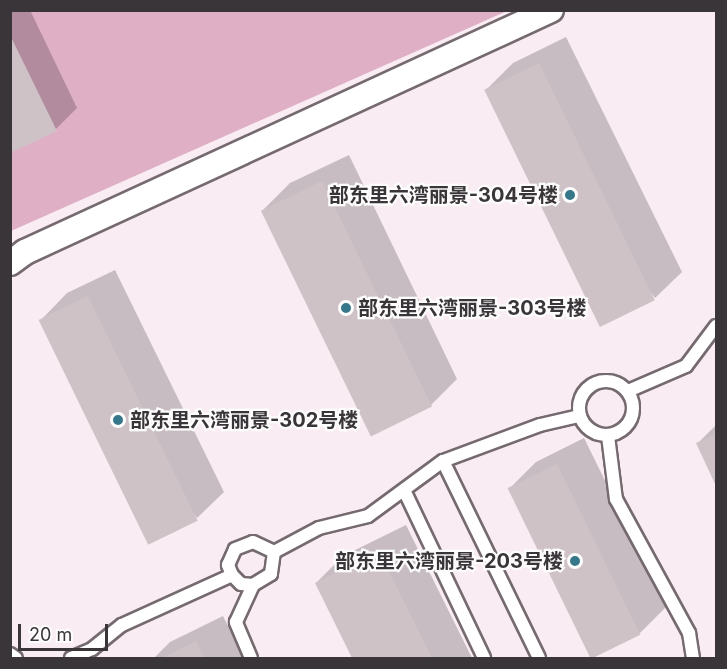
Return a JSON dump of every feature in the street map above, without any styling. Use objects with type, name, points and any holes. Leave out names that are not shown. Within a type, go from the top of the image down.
[{"type":"street","points":[[10,263],[25,252],[551,10]]},
{"type":"lane","points":[[628,391],[686,366],[717,326]]},
{"type":"lane","points":[[609,380],[628,391],[633,414],[624,429],[608,436],[590,432],[579,416],[579,398],[591,384],[609,380]]},
{"type":"lane","points":[[274,552],[319,528],[368,516],[443,461],[540,424],[579,416]]},
{"type":"lane","points":[[608,436],[616,499],[689,633],[693,658]]},
{"type":"lane","points":[[443,461],[539,658]]},
{"type":"lane","points":[[404,489],[484,658]]},
{"type":"lane","points":[[253,585],[241,584],[232,575],[228,565],[235,549],[253,542],[274,552]]},
{"type":"lane","points":[[251,658],[236,622],[253,585],[271,574],[274,552]]},
{"type":"lane","points":[[70,658],[94,654],[122,626],[232,575]]},
{"type":"lane","points":[[10,654],[16,658]]},
{"type":"shaded area","points":[[11,11],[507,11],[11,231]]},
{"type":"building","points":[[10,35],[57,131],[10,153]]},
{"type":"building","name":"部东里六湾丽景-304号楼","points":[[539,63],[655,300],[600,327],[484,90]]},
{"type":"building","name":"部东里六湾丽景-303号楼","points":[[322,181],[432,407],[371,436],[261,211]]},
{"type":"building","name":"部东里六湾丽景-302号楼","points":[[88,296],[198,521],[148,545],[39,320]]},
{"type":"building","points":[[716,434],[716,486],[696,443]]},
{"type":"building","name":"部东里六湾丽景-203号楼","points":[[557,464],[640,635],[590,658],[508,488]]},
{"type":"building","points":[[379,551],[432,658],[352,658],[315,583]]},
{"type":"building","points":[[196,641],[205,658],[162,658]]},
{"type":"place","name":"部东里六湾丽景-304号楼","points":[[570,195]]},
{"type":"place","name":"部东里六湾丽景-303号楼","points":[[346,308]]},
{"type":"place","name":"部东里六湾丽景-302号楼","points":[[118,420]]},
{"type":"place","name":"部东里六湾丽景-203号楼","points":[[575,561]]}]
